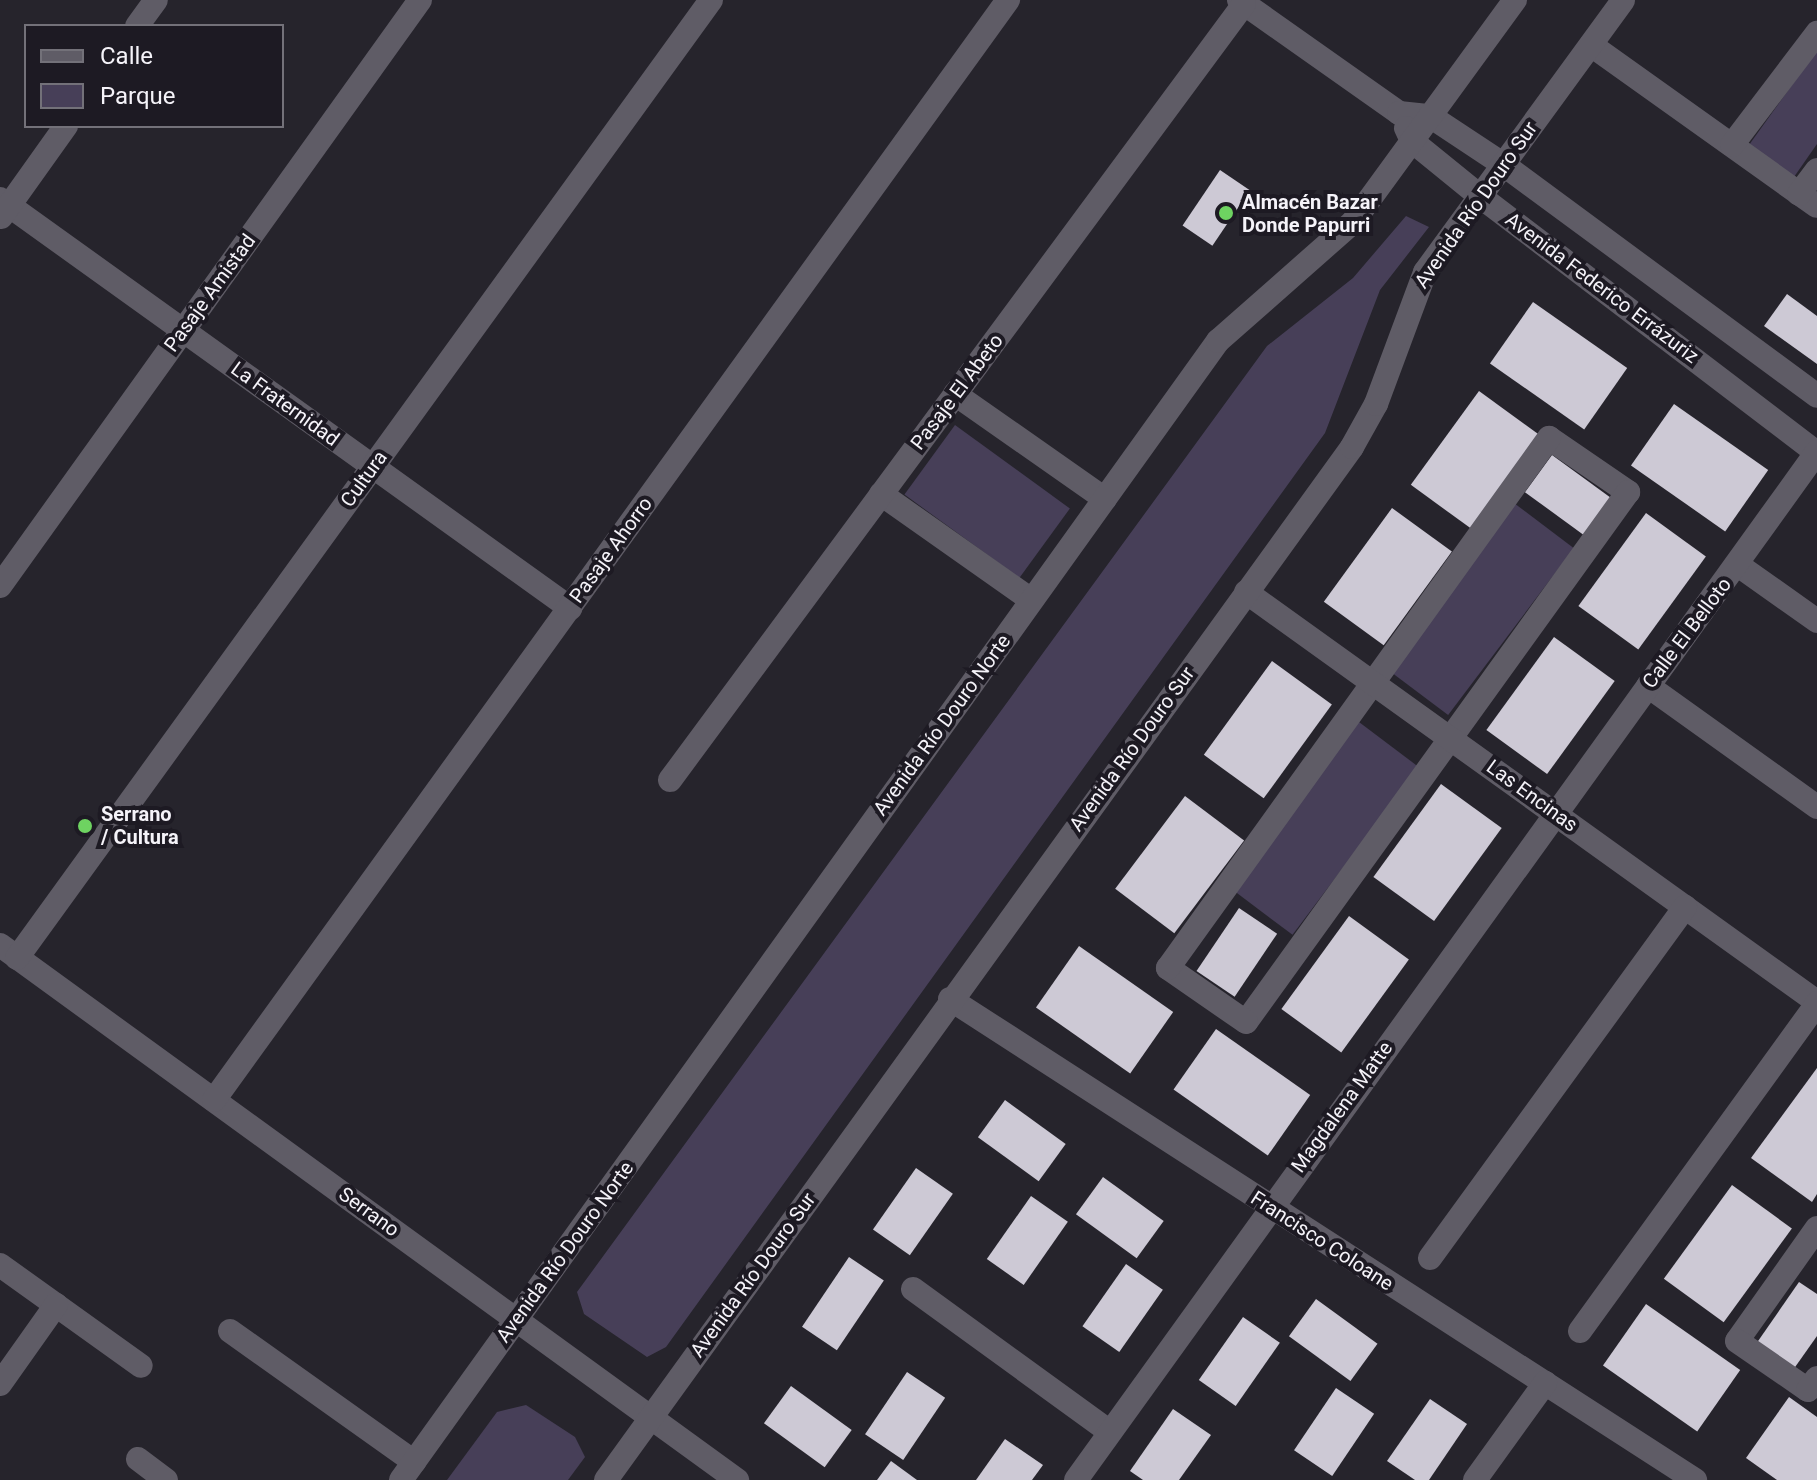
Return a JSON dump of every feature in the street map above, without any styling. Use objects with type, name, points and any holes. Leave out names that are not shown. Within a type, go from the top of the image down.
[{"type":"street","points":[[138,24],[156,0]]},
{"type":"street","name":"Pasaje Amistad","points":[[0,586],[420,0]]},
{"type":"street","name":"Cultura","points":[[8,951],[373,467],[711,0]]},
{"type":"street","name":"Pasaje Ahorro","points":[[214,1100],[1008,0]]},
{"type":"street","name":"Avenida Río Douro Norte","points":[[407,1471],[1228,328],[1339,236],[1515,0]]},
{"type":"street","name":"Avenida Río Douro Sur","points":[[606,1480],[1365,426],[1413,294],[1623,0]]},
{"type":"street","name":"Avenida Federico Errázuriz","points":[[1242,2],[1399,113],[1430,116],[1504,165],[1817,396]]},
{"type":"street","name":"Pasaje El Abeto","points":[[670,780],[1242,2]]},
{"type":"street","points":[[1732,145],[1817,33]]},
{"type":"street","points":[[1591,45],[1808,200],[1817,170]]},
{"type":"street","name":"Avenida Federico Errázuriz","points":[[1399,113],[1412,141],[1817,453]]},
{"type":"street","points":[[3,208],[64,128]]},
{"type":"street","name":"La Fraternidad","points":[[3,208],[183,330],[570,608]]},
{"type":"street","points":[[955,394],[1105,499]]},
{"type":"street","points":[[1549,438],[1628,492],[1246,1022],[1168,968],[1370,681],[1549,438]]},
{"type":"street","name":"Calle El Belloto","points":[[1555,813],[1817,453]]},
{"type":"street","points":[[881,494],[1031,600]]},
{"type":"street","points":[[1738,565],[1817,621]]},
{"type":"street","name":"Las Encinas","points":[[1246,592],[1817,1003]]},
{"type":"street","points":[[1648,686],[1817,807]]},
{"type":"street","name":"Magdalena Matte","points":[[1076,1480],[1555,813]]},
{"type":"street","points":[[1430,1258],[1685,907]]},
{"type":"street","name":"Serrano","points":[[8,951],[737,1480]]},
{"type":"street","name":"Francisco Coloane","points":[[950,999],[1695,1480]]},
{"type":"street","points":[[1580,1331],[1817,1003]]},
{"type":"street","points":[[1817,1228],[1737,1341],[1808,1390],[1817,1378]]},
{"type":"street","points":[[0,1265],[141,1366]]},
{"type":"street","points":[[913,1289],[1110,1432]]},
{"type":"street","points":[[0,1384],[56,1305]]},
{"type":"street","points":[[230,1331],[407,1471]]},
{"type":"street","points":[[1475,1480],[1545,1383]]},
{"type":"street","points":[[138,1459],[166,1480]]},
{"type":"green space","points":[[1817,50],[1817,144],[1794,177],[1749,145]]},
{"type":"green space","points":[[1406,216],[1429,227],[1380,290],[1325,433],[666,1347],[647,1357],[584,1314],[577,1292],[1267,346],[1353,278]]},
{"type":"green space","points":[[955,425],[1070,508],[1019,578],[904,495]]},
{"type":"green space","points":[[1510,500],[1574,548],[1448,715],[1384,667]]},
{"type":"green space","points":[[1355,719],[1419,767],[1293,935],[1229,887]]},
{"type":"green space","points":[[526,1405],[575,1437],[585,1457],[568,1480],[447,1480],[497,1412]]},
{"type":"building","points":[[1220,170],[1250,190],[1212,246],[1183,226]]},
{"type":"building","points":[[1787,294],[1817,316],[1817,364],[1764,326]]},
{"type":"building","points":[[1533,302],[1627,368],[1584,429],[1490,363]]},
{"type":"building","points":[[1479,391],[1539,434],[1471,528],[1411,485]]},
{"type":"building","points":[[1674,404],[1768,470],[1725,531],[1631,465]]},
{"type":"building","points":[[1552,455],[1613,500],[1586,537],[1525,492]]},
{"type":"building","points":[[1392,508],[1452,551],[1384,645],[1324,602]]},
{"type":"building","points":[[1646,513],[1706,556],[1638,650],[1578,606]]},
{"type":"building","points":[[1554,637],[1615,681],[1547,774],[1486,730]]},
{"type":"building","points":[[1272,661],[1332,704],[1264,798],[1204,755]]},
{"type":"building","points":[[1441,784],[1502,828],[1434,921],[1373,877]]},
{"type":"building","points":[[1185,796],[1244,841],[1174,933],[1115,889]]},
{"type":"building","points":[[1239,908],[1277,934],[1235,997],[1197,971]]},
{"type":"building","points":[[1349,916],[1409,959],[1341,1053],[1281,1009]]},
{"type":"building","points":[[1079,946],[1173,1012],[1130,1073],[1036,1007]]},
{"type":"building","points":[[1216,1029],[1310,1095],[1268,1156],[1174,1090]]},
{"type":"building","points":[[1817,1068],[1817,1194],[1812,1202],[1751,1158]]},
{"type":"building","points":[[1005,1100],[1066,1144],[1039,1181],[978,1137]]},
{"type":"building","points":[[916,1168],[953,1194],[910,1255],[873,1229]]},
{"type":"building","points":[[1103,1177],[1164,1221],[1137,1258],[1076,1214]]},
{"type":"building","points":[[1732,1185],[1792,1228],[1724,1322],[1664,1279]]},
{"type":"building","points":[[1031,1196],[1068,1222],[1024,1285],[987,1259]]},
{"type":"building","points":[[849,1257],[884,1280],[837,1350],[802,1327]]},
{"type":"building","points":[[1126,1264],[1163,1290],[1119,1352],[1082,1326]]},
{"type":"building","points":[[1799,1282],[1817,1294],[1817,1336],[1793,1370],[1756,1344]]},
{"type":"building","points":[[1316,1299],[1377,1344],[1350,1381],[1289,1336]]},
{"type":"building","points":[[1646,1304],[1740,1370],[1697,1431],[1603,1365]]},
{"type":"building","points":[[1243,1317],[1280,1343],[1236,1406],[1199,1380]]},
{"type":"building","points":[[907,1372],[945,1398],[903,1460],[865,1434]]},
{"type":"building","points":[[791,1386],[852,1430],[825,1467],[764,1423]]},
{"type":"building","points":[[1336,1388],[1374,1414],[1332,1476],[1294,1450]]},
{"type":"building","points":[[1789,1397],[1817,1417],[1817,1480],[1777,1480],[1746,1458]]},
{"type":"building","points":[[1430,1399],[1467,1424],[1429,1480],[1415,1480],[1387,1461]]},
{"type":"building","points":[[1173,1409],[1211,1435],[1179,1480],[1143,1480],[1130,1471]]},
{"type":"building","points":[[1005,1439],[1043,1465],[1032,1480],[976,1480]]},
{"type":"building","points":[[891,1461],[917,1480],[877,1480]]},
{"type":"place","name":"Almacén Bazar Donde Papurri","points":[[1226,213]]},
{"type":"place","name":"Serrano / Cultura","points":[[85,826]]}]
